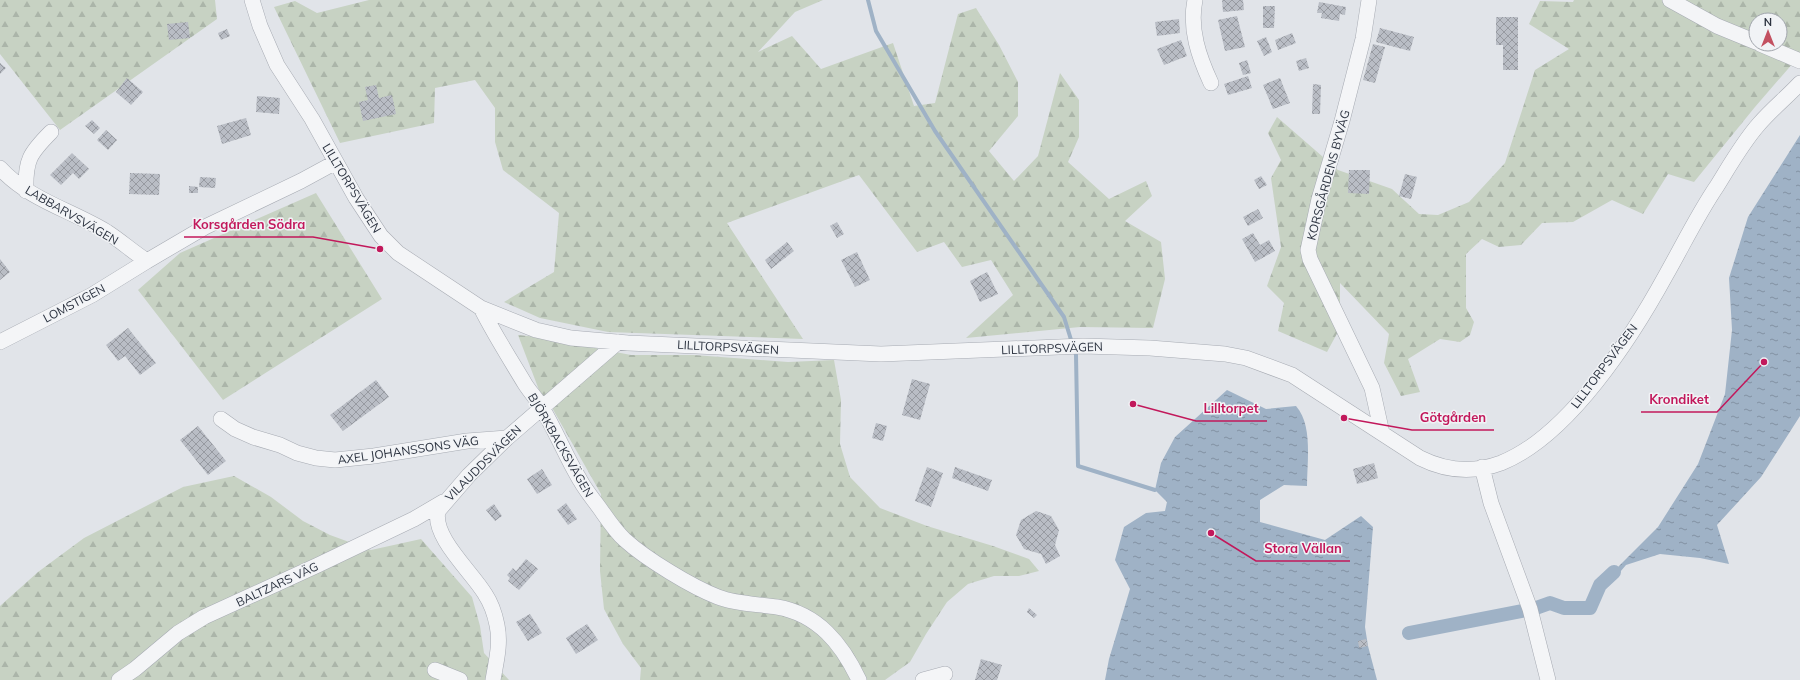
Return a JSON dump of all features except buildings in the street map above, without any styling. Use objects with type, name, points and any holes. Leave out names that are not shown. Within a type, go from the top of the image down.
[{"type":"street","name":"LILLTORPSVÄGEN","points":[[252,0],[260,26],[270,50],[381,236],[398,253],[481,308],[550,334],[571,338],[618,342],[881,354],[1088,352],[1191,357],[1225,354],[1246,358],[1292,375],[1420,458],[1436,466],[1458,470],[1500,463],[1514,457],[1540,440],[1560,421],[1592,386],[1628,338],[1725,173],[1758,124],[1800,83]]},
{"type":"street","points":[[1195,0],[1193,22],[1196,46],[1211,83]]},
{"type":"street","name":"KORSGÅRDENS BYVÄG","points":[[1369,0],[1363,39],[1342,121],[1319,198],[1308,250],[1310,259],[1372,388],[1382,433]]},
{"type":"street","points":[[1670,0],[1717,26],[1748,39]]},
{"type":"street","points":[[1779,52],[1800,61]]},
{"type":"street","points":[[26,190],[26,173],[29,157],[51,132]]},
{"type":"street","points":[[147,261],[205,227],[301,181],[336,162]]},
{"type":"street","name":"LABBARVSVÄGEN","points":[[0,168],[26,190],[42,200],[108,233],[147,261]]},
{"type":"street","name":"LOMSTIGEN","points":[[0,342],[92,295],[147,261]]},
{"type":"street","name":"BJÖRKBACKSVÄGEN","points":[[481,308],[526,385],[542,407],[580,480],[611,524],[625,540],[652,560],[697,587],[718,597],[736,602],[779,608],[806,616],[822,628],[840,647],[853,667],[859,680]]},
{"type":"street","name":"VILAUDDSVÄGEN","points":[[492,680],[498,654],[497,625],[485,594],[441,533],[436,517],[438,511],[444,501],[507,438],[618,342]]},
{"type":"street","name":"AXEL JOHANSSONS VÄG","points":[[221,419],[235,429],[253,437],[280,445],[297,453],[316,458],[335,460],[374,456],[467,441],[507,438]]},
{"type":"street","points":[[1482,467],[1491,504],[1530,609],[1548,680]]},
{"type":"street","name":"BALTZARS VÄG","points":[[119,680],[135,669],[178,633],[204,616],[318,565],[414,518],[444,501]]},
{"type":"street","points":[[435,670],[460,680]]},
{"type":"street","points":[[923,680],[945,674]]},
{"type":"green space","points":[[0,0],[215,0],[217,19],[60,130],[0,54]]},
{"type":"green space","points":[[369,0],[823,0],[795,12],[758,52],[792,36],[821,69],[893,43],[914,106],[935,103],[958,14],[976,8],[999,45],[1018,82],[1018,116],[989,151],[1014,181],[1038,156],[1060,73],[1079,100],[1079,137],[1068,162],[1109,199],[1146,181],[1152,196],[1125,221],[1161,242],[1165,279],[1153,328],[1080,327],[966,338],[1013,295],[991,260],[962,267],[944,242],[917,252],[859,175],[727,223],[803,339],[608,332],[540,318],[504,302],[554,272],[559,213],[503,170],[495,142],[495,108],[475,80],[435,88],[434,123],[340,143],[274,7],[295,1],[317,13]]},
{"type":"green space","points":[[1800,0],[1800,55],[1755,107],[1694,182],[1668,174],[1643,214],[1612,200],[1573,222],[1542,223],[1521,245],[1499,247],[1482,239],[1466,254],[1466,308],[1474,322],[1470,335],[1460,342],[1440,339],[1408,359],[1420,392],[1401,396],[1384,363],[1389,334],[1340,283],[1340,328],[1327,352],[1278,331],[1284,303],[1267,286],[1281,247],[1271,178],[1281,160],[1268,133],[1277,117],[1338,170],[1392,189],[1419,214],[1438,215],[1469,202],[1505,163],[1535,70],[1569,49],[1529,24],[1540,1]]},
{"type":"green space","points":[[316,193],[382,299],[223,400],[138,290],[180,253]]},
{"type":"green space","points":[[518,335],[538,337],[631,355],[694,355],[788,362],[834,360],[841,400],[840,444],[850,477],[880,508],[927,526],[993,546],[1029,559],[1039,571],[1019,576],[994,576],[968,584],[947,602],[910,662],[885,680],[640,680],[641,668],[623,644],[604,609],[600,571],[601,494],[551,406],[539,390]]},
{"type":"green space","points":[[234,476],[271,497],[303,521],[330,535],[371,550],[421,539],[472,597],[480,626],[484,653],[509,680],[0,680],[0,606],[38,572],[84,538],[183,487]]},
{"type":"water","points":[[1800,135],[1800,416],[1761,477],[1717,525],[1729,564],[1700,558],[1660,554],[1626,565],[1609,585],[1600,585],[1658,527],[1698,464],[1725,394],[1732,330],[1729,278],[1748,217]]},
{"type":"water","points":[[1227,390],[1266,409],[1296,406],[1305,423],[1308,444],[1307,486],[1284,485],[1260,500],[1260,522],[1325,540],[1361,516],[1373,527],[1365,627],[1368,646],[1377,680],[1105,680],[1109,659],[1130,589],[1115,560],[1124,527],[1146,513],[1165,511],[1167,502],[1155,490],[1161,463],[1175,437]]},
{"type":"waterway","points":[[868,0],[876,31],[935,131],[1064,317],[1072,343]]},
{"type":"waterway","points":[[1074,349],[1076,355],[1078,466],[1155,490]]},
{"type":"waterway","points":[[1536,608],[1550,603],[1564,608],[1590,608],[1600,585],[1614,572]]},
{"type":"waterway","points":[[1409,633],[1522,611]]},
{"type":"place","name":"Korsgården Södra","points":[[380,249]]},
{"type":"place","name":"Krondiket","points":[[1764,362]]},
{"type":"place","name":"Lilltorpet","points":[[1133,404]]},
{"type":"place","name":"Götgården","points":[[1344,418]]},
{"type":"place","name":"Stora Vällan","points":[[1211,533]]}]
